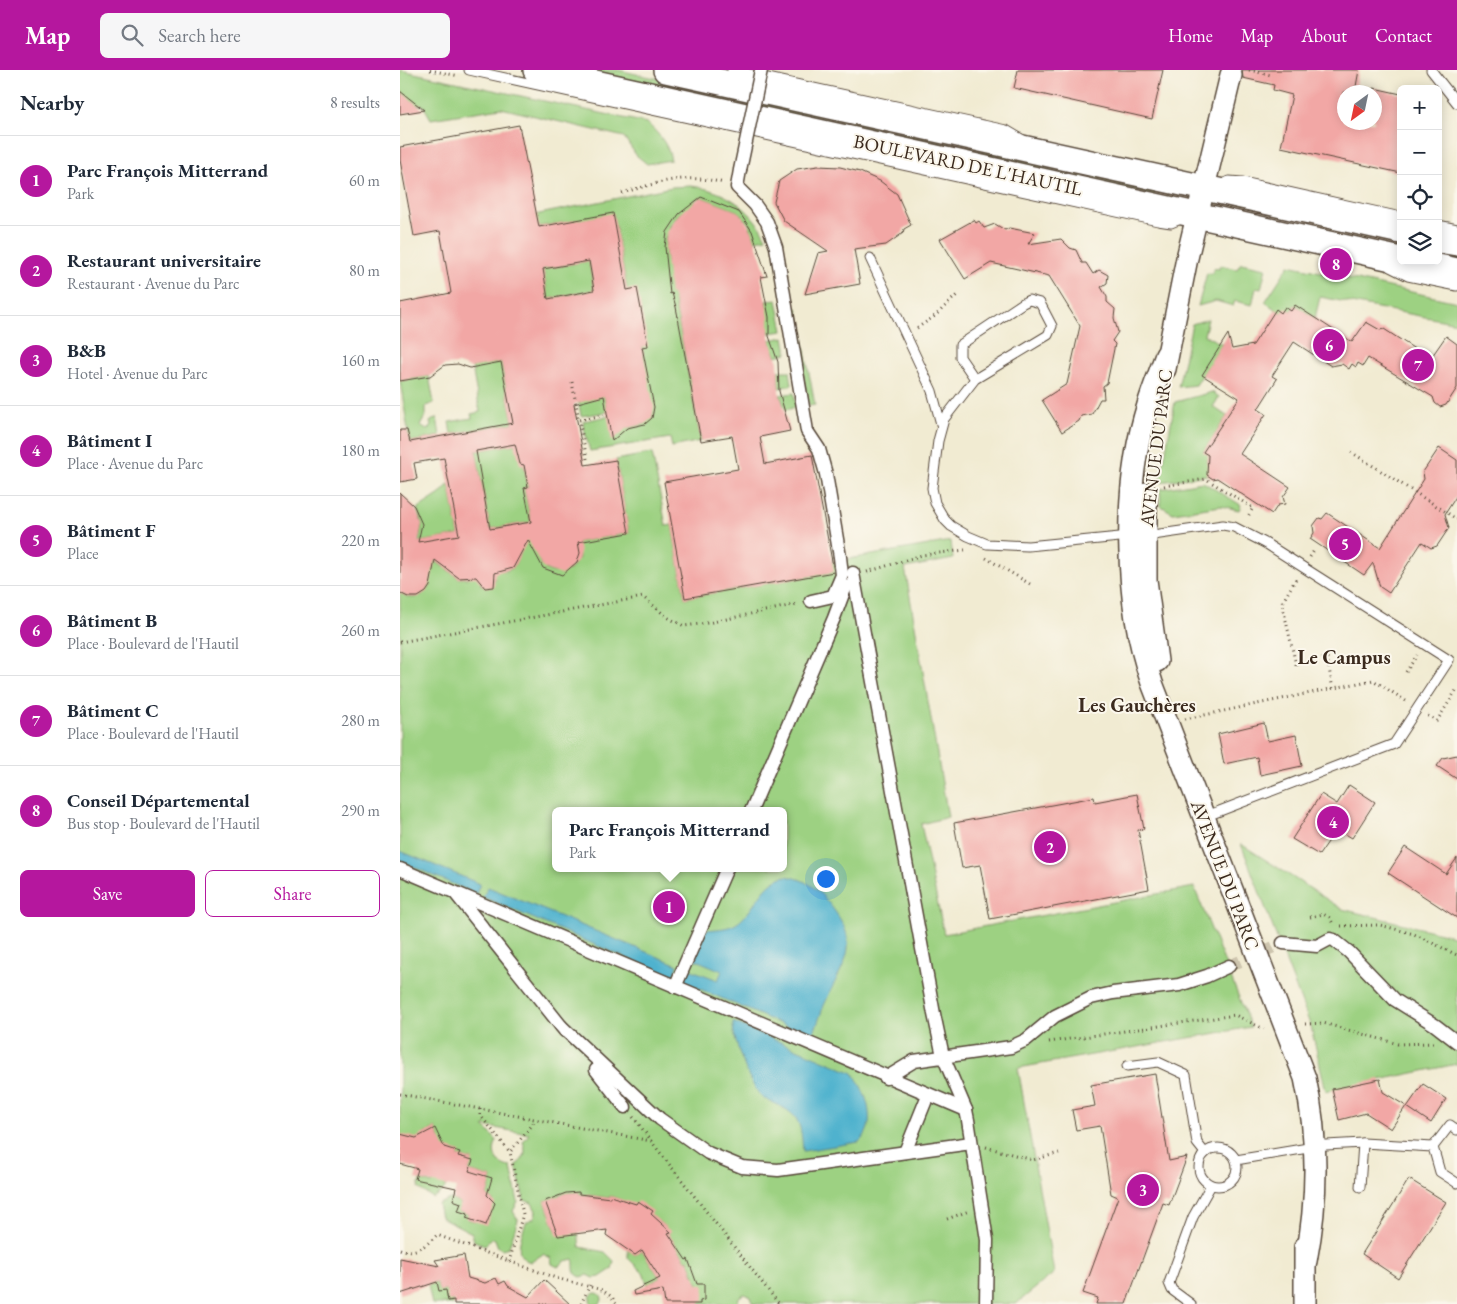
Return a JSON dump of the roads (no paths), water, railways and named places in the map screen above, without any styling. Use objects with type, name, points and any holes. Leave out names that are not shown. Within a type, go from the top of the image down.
[{"type":"main road","name":"BOULEVARD DE L'HAUTIL","points":[[536,70],[1397,259]]},
{"type":"main road","name":"BOULEVARD DE L'HAUTIL","points":[[666,70],[1397,231]]},
{"type":"main road","points":[[1442,241],[1457,244]]},
{"type":"main road","points":[[1428,265],[1457,271]]},
{"type":"street","points":[[761,70],[737,187],[755,205],[767,222],[776,246],[808,431],[819,449],[854,573],[943,1056],[966,1110],[987,1240],[986,1304]]},
{"type":"street","name":"AVENUE DU PARC","points":[[1240,73],[1208,189],[1195,215],[1166,355],[1148,405],[1139,445],[1138,536],[1134,606],[1142,653],[1284,1030],[1309,1148],[1306,1304]]},
{"type":"street","points":[[811,601],[833,596],[854,573]]},
{"type":"street","points":[[753,807],[834,618],[847,581],[854,573]]},
{"type":"street","points":[[400,869],[886,1078],[966,1110]]},
{"type":"street","points":[[675,988],[725,872]]},
{"type":"street","points":[[454,892],[561,1026],[625,1100],[684,1138],[727,1162],[742,1167],[778,1170],[971,1143]]},
{"type":"street","points":[[1284,944],[1317,946],[1331,939],[1349,952],[1395,1000],[1435,1025],[1456,1042]]},
{"type":"street","points":[[886,1078],[914,1061],[999,1049],[1021,1043],[1055,1016],[1091,998],[1127,990],[1179,985],[1207,976],[1229,966]]},
{"type":"street","points":[[905,1152],[928,1095]]},
{"type":"lane","points":[[469,70],[1158,222],[1171,223],[1195,215]]},
{"type":"lane","points":[[732,70],[1006,130],[1019,136],[1036,151]]},
{"type":"lane","points":[[1432,70],[1457,103]]},
{"type":"lane","points":[[1208,189],[1234,181],[1397,216]]},
{"type":"lane","points":[[1442,226],[1457,229]]},
{"type":"lane","points":[[1361,251],[1408,276],[1457,286]]},
{"type":"lane","points":[[870,258],[932,391],[942,424],[932,488],[935,502],[941,515],[960,532],[987,544],[1010,547],[1138,536],[1228,525],[1249,534],[1449,660],[1394,744],[1204,817]]},
{"type":"lane","points":[[942,424],[975,379],[1048,335],[1052,326],[1040,303],[1029,300],[1023,303],[960,345],[960,357],[975,379]]},
{"type":"lane","points":[[1128,1066],[1158,1062],[1186,1075],[1197,1143],[1205,1152]]},
{"type":"lane","points":[[1433,1147],[1450,1125],[1457,1130]]},
{"type":"lane","points":[[1360,1187],[1363,1143]]},
{"type":"lane","points":[[1236,1160],[1309,1148],[1363,1143],[1433,1147]]},
{"type":"lane","points":[[1433,1147],[1440,1172],[1457,1182]]},
{"type":"lane","points":[[1222,1148],[1228,1150],[1236,1160],[1237,1171],[1229,1183],[1220,1186],[1211,1185],[1203,1179],[1198,1169],[1201,1157],[1210,1149],[1222,1148]]},
{"type":"lane","points":[[1191,1304],[1172,1290],[1169,1283],[1193,1217],[1211,1185]]},
{"type":"water","points":[[400,851],[480,884],[476,894],[400,861]]},
{"type":"water","points":[[785,876],[803,881],[814,887],[823,896],[838,916],[845,929],[848,941],[848,951],[844,962],[811,1037],[684,982],[689,969],[718,980],[722,971],[694,959],[706,930],[734,925],[748,913],[769,885]]},
{"type":"water","points":[[488,887],[678,965],[673,978],[483,897]]},
{"type":"water","points":[[733,1022],[853,1073],[866,1098],[869,1117],[865,1135],[859,1142],[803,1151],[800,1129],[795,1117],[788,1111],[762,1097],[747,1073],[738,1049]]},
{"type":"tunnel","points":[[1229,966],[1283,943]]},
{"type":"place","name":"Conseil Départemental","points":[[1336,264]]},
{"type":"place","name":"Bâtiment B","points":[[1329,345]]},
{"type":"place","name":"Bâtiment C","points":[[1418,365]]},
{"type":"place","name":"Bâtiment F","points":[[1345,544]]},
{"type":"place","name":"Bâtiment I","points":[[1333,822]]},
{"type":"place","name":"Restaurant universitaire","points":[[1050,847]]},
{"type":"place","name":"Parc François Mitterrand","points":[[669,907]]},
{"type":"place","name":"B&B","points":[[1143,1190]]},
{"type":"district","name":"Le Campus","points":[[1344,657]]},
{"type":"district","name":"Les Gauchères","points":[[1137,705]]}]
